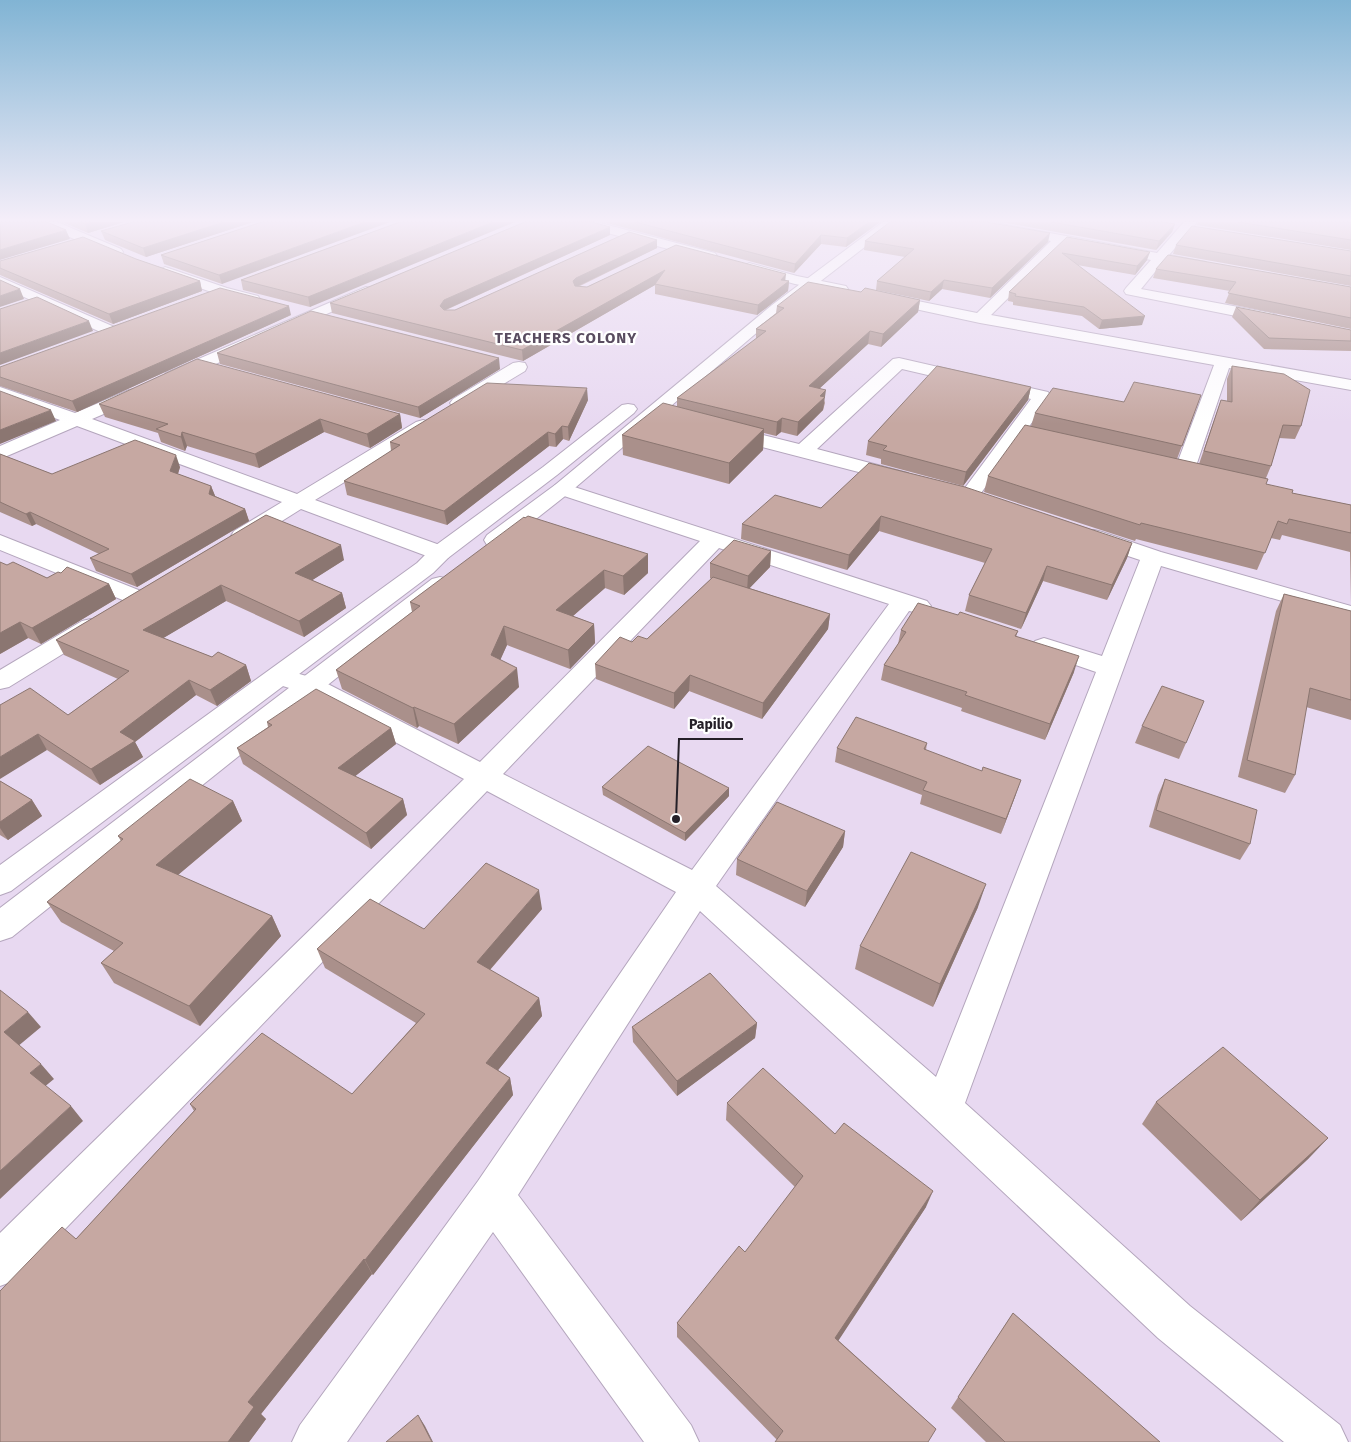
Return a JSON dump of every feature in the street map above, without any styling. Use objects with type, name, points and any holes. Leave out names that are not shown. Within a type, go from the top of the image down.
[{"type":"street","points":[[18,289],[113,332]]},
{"type":"street","points":[[218,289],[267,303]]},
{"type":"street","points":[[204,298],[227,289]]},
{"type":"street","points":[[0,453],[152,387],[311,314],[371,289]]},
{"type":"street","points":[[0,927],[295,681],[440,553],[793,289]]},
{"type":"street","points":[[480,551],[661,415],[796,289]]},
{"type":"street","points":[[842,289],[980,318],[1351,385]]},
{"type":"street","points":[[980,318],[1009,289]]},
{"type":"street","points":[[1132,289],[1131,291],[1284,321]]},
{"type":"street","points":[[25,306],[42,300]]},
{"type":"street","points":[[294,310],[340,321]]},
{"type":"street","points":[[96,338],[131,325]]},
{"type":"street","points":[[222,548],[519,367],[500,362]]},
{"type":"street","points":[[1185,469],[1223,362]]},
{"type":"street","points":[[803,451],[899,364],[1042,396],[1026,433],[969,496]]},
{"type":"street","points":[[200,365],[228,372]]},
{"type":"street","points":[[0,392],[440,553]]},
{"type":"street","points":[[404,420],[423,426]]},
{"type":"street","points":[[708,427],[803,451],[997,505]]},
{"type":"street","points":[[562,489],[941,613]]},
{"type":"street","points":[[1070,530],[1153,557],[1351,614]]},
{"type":"street","points":[[0,1264],[484,776],[714,540]]},
{"type":"street","points":[[0,681],[146,593],[4,547]]},
{"type":"street","points":[[943,1109],[1153,557]]},
{"type":"street","points":[[2,879],[457,570]]},
{"type":"street","points":[[317,1442],[493,1196],[698,888],[904,601]]},
{"type":"street","points":[[1026,640],[1111,668]]},
{"type":"street","points":[[295,681],[484,776],[698,888],[943,1109],[1174,1322],[1323,1442]]},
{"type":"street","points":[[493,1196],[674,1442]]},
{"type":"building","points":[[0,289],[19,289],[0,296]]},
{"type":"building","points":[[50,289],[177,289],[109,314]]},
{"type":"building","points":[[216,289],[225,289],[289,306],[72,401],[0,377],[0,367]]},
{"type":"building","points":[[278,289],[327,289],[308,297]]},
{"type":"building","points":[[363,289],[468,289],[444,300],[440,306],[444,310],[455,310],[501,289],[631,289],[522,350],[330,303]]},
{"type":"building","points":[[681,289],[778,289],[758,305]]},
{"type":"building","points":[[799,289],[847,289],[861,292],[864,289],[871,289],[920,300],[883,334],[870,331],[809,386],[826,390],[820,396],[825,397],[798,422],[782,418],[777,422],[677,398],[766,331],[756,329],[784,308],[777,306]]},
{"type":"building","points":[[918,289],[934,289],[931,292]]},
{"type":"building","points":[[1012,289],[1110,289],[1145,316],[1102,320],[1084,307],[1015,296],[1016,294],[1009,292]]},
{"type":"building","points":[[1231,289],[1351,289],[1351,318],[1228,293]]},
{"type":"building","points":[[37,297],[89,321],[0,353],[0,309]]},
{"type":"building","points":[[1236,307],[1351,330],[1351,341],[1269,338]]},
{"type":"building","points":[[311,311],[499,358],[418,407],[217,353]]},
{"type":"building","points":[[197,359],[400,414],[367,434],[320,419],[255,454],[182,432],[181,437],[156,429],[168,424],[99,404]]},
{"type":"building","points":[[937,366],[1031,387],[966,472],[883,450],[887,446],[868,441]]},
{"type":"building","points":[[1232,366],[1284,374],[1310,390],[1301,426],[1283,425],[1271,466],[1204,451],[1221,400],[1232,402]]},
{"type":"building","points":[[1134,382],[1201,395],[1182,446],[1035,413],[1053,388],[1124,402]]},
{"type":"building","points":[[487,383],[587,388],[568,427],[562,426],[555,434],[548,432],[444,511],[344,481],[400,445],[390,442]]},
{"type":"building","points":[[0,391],[51,410],[0,430]]},
{"type":"building","points":[[663,403],[764,429],[729,463],[622,435]]},
{"type":"building","points":[[1025,425],[1268,479],[1266,484],[1293,490],[1292,493],[1351,505],[1351,533],[1289,519],[1287,524],[1278,521],[1265,553],[1141,523],[1140,525],[988,476]]},
{"type":"building","points":[[135,440],[176,455],[170,471],[211,486],[209,494],[245,509],[131,574],[90,558],[109,549],[30,512],[26,514],[0,502],[0,454],[52,474]]},
{"type":"building","points":[[869,463],[965,487],[1132,543],[1112,585],[1047,566],[1026,613],[969,595],[992,549],[881,516],[849,555],[742,524],[775,495],[821,508]]},
{"type":"building","points":[[266,515],[341,545],[295,573],[342,593],[299,621],[221,585],[143,630],[212,657],[218,652],[246,665],[210,690],[189,680],[120,732],[135,741],[91,769],[38,734],[0,757],[0,705],[30,688],[68,715],[129,671],[56,640]]},
{"type":"building","points":[[528,516],[648,554],[623,576],[604,570],[556,610],[594,624],[568,650],[504,626],[491,655],[517,668],[454,724],[413,708],[336,670],[420,606],[410,602],[524,517]]},
{"type":"building","points":[[734,540],[771,551],[748,576],[710,563]]},
{"type":"building","points":[[0,562],[7,565],[13,562],[47,578],[58,572],[61,573],[67,567],[109,584],[32,628],[20,622],[0,633]]},
{"type":"building","points":[[713,577],[830,614],[763,703],[690,675],[674,693],[595,664],[620,637],[632,642],[638,636],[647,639]]},
{"type":"building","points":[[1284,594],[1351,611],[1351,700],[1310,688],[1295,775],[1247,760]]},
{"type":"building","points":[[918,603],[958,615],[960,612],[1018,631],[1015,636],[1079,656],[1050,724],[965,695],[967,692],[884,665],[906,632],[901,630]]},
{"type":"building","points":[[1162,686],[1204,701],[1186,743],[1142,726]]},
{"type":"building","points":[[316,689],[391,728],[338,768],[403,799],[366,833],[237,748],[272,725],[267,722]]},
{"type":"building","points":[[856,717],[927,743],[924,749],[982,771],[983,767],[1021,780],[1006,819],[923,790],[927,782],[837,748]]},
{"type":"building","points":[[648,746],[729,788],[685,833],[602,787]]},
{"type":"building","points":[[190,779],[233,801],[156,865],[272,916],[189,1006],[101,963],[123,943],[47,902],[123,839],[118,836]]},
{"type":"building","points":[[1165,779],[1257,810],[1250,844],[1156,810]]},
{"type":"building","points":[[0,781],[32,800],[0,822]]},
{"type":"building","points":[[777,802],[845,831],[807,891],[737,859]]},
{"type":"building","points":[[911,852],[986,884],[940,984],[860,946]]},
{"type":"building","points":[[486,863],[539,890],[477,962],[539,998],[486,1063],[510,1078],[365,1260],[248,1402],[254,1407],[228,1442],[0,1442],[0,1291],[62,1227],[76,1239],[196,1109],[190,1104],[262,1033],[352,1094],[425,1014],[317,949],[370,899],[424,929]]},
{"type":"building","points":[[710,973],[757,1023],[677,1081],[632,1027]]},
{"type":"building","points":[[0,990],[28,1012],[4,1032],[41,1064],[30,1073],[71,1106],[0,1171]]},
{"type":"building","points":[[1223,1047],[1328,1138],[1260,1200],[1156,1102]]},
{"type":"building","points":[[763,1068],[835,1134],[844,1123],[933,1191],[835,1338],[936,1429],[928,1442],[775,1442],[783,1431],[677,1323],[739,1246],[745,1252],[803,1176],[727,1103]]},
{"type":"building","points":[[1013,1313],[1160,1442],[1005,1442],[958,1397]]},
{"type":"building","points":[[418,1415],[432,1442],[386,1442]]},
{"type":"place","name":"Papilio","points":[[676,819]]},
{"type":"district","name":"TEACHERS COLONY","points":[[566,338]]}]
